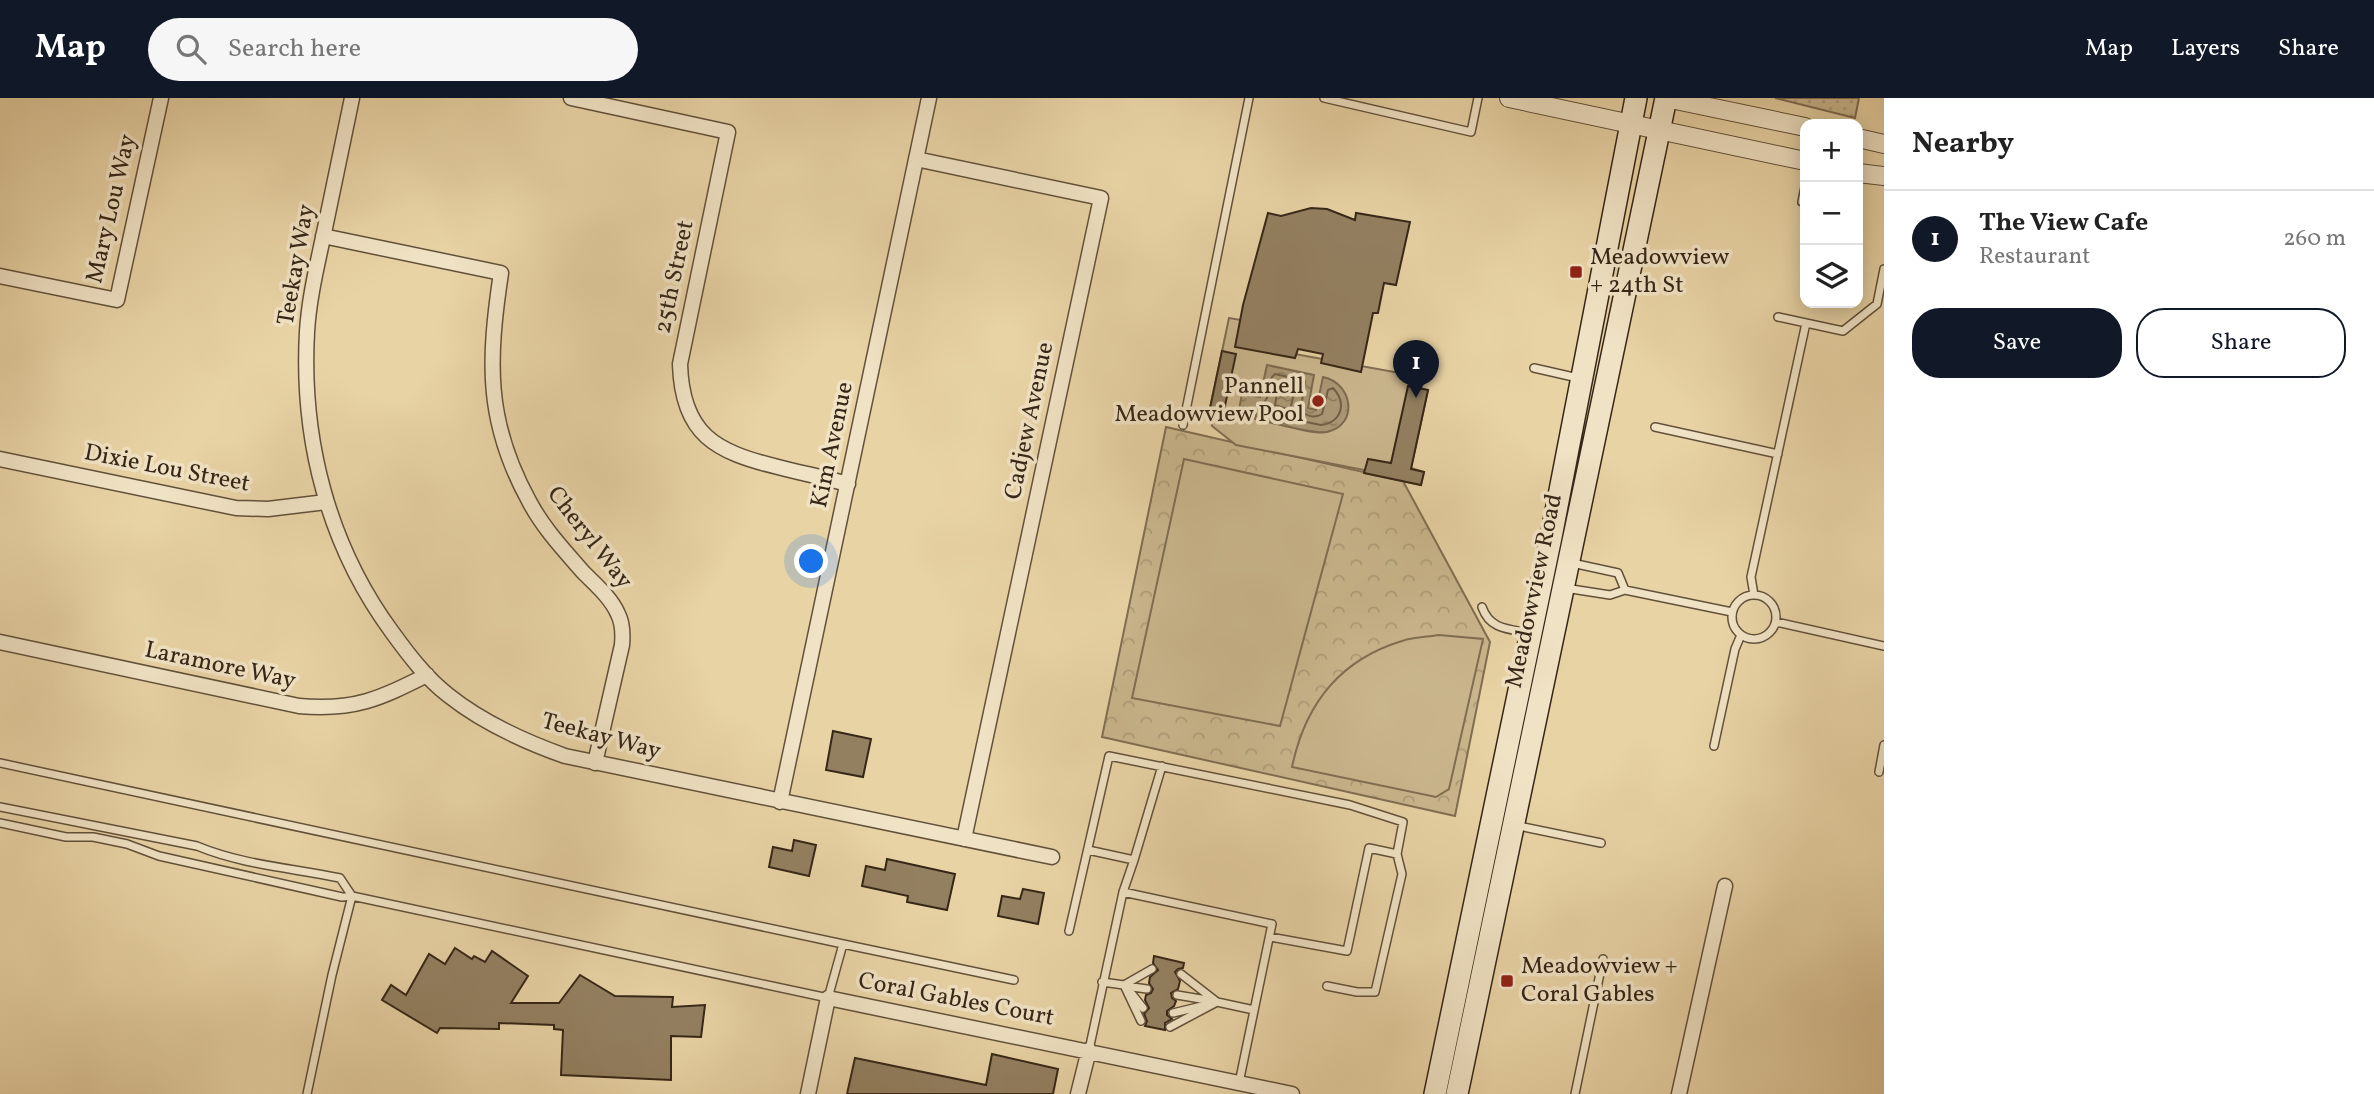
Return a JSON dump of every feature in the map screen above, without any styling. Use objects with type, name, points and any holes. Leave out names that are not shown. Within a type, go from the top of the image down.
[{"type":"main road","name":"Meadowview Road","points":[[1435,1094],[1583,378],[1636,98]]},
{"type":"main road","name":"Meadowview Road","points":[[1457,1094],[1639,237],[1666,98]]},
{"type":"street","name":"Mary Lou Way","points":[[0,276],[117,300],[161,98]]},
{"type":"street","name":"Teekay Way","points":[[352,98],[312,291],[306,359],[308,401],[317,468],[341,543],[360,583],[395,637],[427,675],[454,699],[502,731],[536,746],[595,763],[1052,857]]},
{"type":"street","name":"25th Street","points":[[571,98],[728,132],[680,364],[680,383],[686,405],[705,435],[720,448],[740,458],[848,484]]},
{"type":"street","name":"Kim Avenue","points":[[780,802],[929,98]]},
{"type":"street","points":[[1508,98],[1800,161]]},
{"type":"street","points":[[1666,98],[1800,126]]},
{"type":"street","points":[[1863,139],[1884,144]]},
{"type":"street","name":"Cadjew Avenue","points":[[916,159],[1101,198],[964,839]]},
{"type":"street","points":[[1863,174],[1884,176]]},
{"type":"street","name":"Cheryl Way","points":[[323,236],[501,273],[491,363],[496,413],[503,443],[514,471],[540,520],[561,548],[613,604],[620,616],[623,630],[622,645],[595,763]]},
{"type":"street","name":"Dixie Lou Street","points":[[0,459],[236,508],[268,509],[326,502]]},
{"type":"street","name":"Laramore Way","points":[[0,642],[299,706],[325,709],[366,703],[427,675]]},
{"type":"street","points":[[1679,1094],[1725,886]]},
{"type":"street","name":"Coral Gables Court","points":[[808,1094],[828,998],[1292,1094]]},
{"type":"street","points":[[1078,1094],[1089,1051]]},
{"type":"lane","points":[[1183,425],[1249,98]]},
{"type":"lane","points":[[1324,98],[1471,132],[1478,98]]},
{"type":"lane","points":[[1778,317],[1843,331],[1880,305],[1884,269]]},
{"type":"lane","points":[[1754,595],[1751,577],[1805,323]]},
{"type":"lane","points":[[1534,368],[1583,378]]},
{"type":"lane","points":[[1656,427],[1778,454]]},
{"type":"lane","points":[[1568,562],[1618,573],[1625,590]]},
{"type":"lane","points":[[1563,588],[1610,595],[1625,590],[1732,612]]},
{"type":"lane","points":[[1754,595],[1766,598],[1772,605],[1776,622],[1766,636],[1749,639],[1735,629],[1732,612],[1735,604],[1742,598],[1754,595]]},
{"type":"lane","points":[[1482,607],[1486,617],[1495,626],[1531,634]]},
{"type":"lane","points":[[1776,622],[1884,646]]},
{"type":"lane","points":[[1714,746],[1735,649],[1741,635]]},
{"type":"lane","points":[[1878,772],[1884,744]]},
{"type":"lane","points":[[1069,931],[1109,756],[1350,805],[1403,822],[1398,854],[1402,873],[1376,992],[1357,992],[1327,986]]},
{"type":"lane","points":[[0,763],[1014,980]]},
{"type":"lane","points":[[1089,1051],[1123,892],[1162,766]]},
{"type":"lane","points":[[0,807],[197,846],[223,857],[254,864],[284,866],[340,878],[352,896],[307,1094]]},
{"type":"lane","points":[[0,823],[66,837],[93,837],[127,844],[159,856],[342,897],[352,896],[828,998],[843,944]]},
{"type":"lane","points":[[1514,825],[1601,843]]},
{"type":"lane","points":[[1270,937],[1348,951],[1369,848],[1398,854]]},
{"type":"lane","points":[[1088,850],[1134,860]]},
{"type":"lane","points":[[1123,892],[1272,924],[1240,1083]]},
{"type":"lane","points":[[1575,1094],[1603,958]]},
{"type":"lane","points":[[1124,985],[1152,969]]},
{"type":"lane","points":[[1181,974],[1217,1002]]},
{"type":"lane","points":[[1102,982],[1147,989]]},
{"type":"lane","points":[[1124,985],[1143,1008]]},
{"type":"lane","points":[[1124,985],[1141,1021]]},
{"type":"lane","points":[[1177,995],[1254,1010]]},
{"type":"lane","points":[[1173,1013],[1217,1002]]},
{"type":"lane","points":[[1170,1027],[1217,1002]]},
{"type":"green space","points":[[1775,98],[1859,98],[1855,118]]},
{"type":"green space","name":"Pannell Meadowview Pool","points":[[1229,318],[1241,320],[1239,344],[1411,375],[1409,386],[1428,390],[1411,468],[1424,472],[1421,485],[1364,473],[1364,470],[1236,445],[1212,426],[1209,413]]},
{"type":"green space","points":[[1166,427],[1403,481],[1490,642],[1455,816],[1102,737]]},
{"type":"green space","points":[[1184,459],[1343,494],[1280,726],[1132,698]]},
{"type":"green space","points":[[1439,635],[1483,639],[1449,789],[1436,797],[1292,767],[1306,724],[1316,705],[1343,673],[1380,649],[1407,640]]},
{"type":"water","points":[[1267,365],[1314,375],[1308,408],[1316,410],[1323,377],[1333,381],[1346,395],[1348,413],[1344,421],[1337,428],[1321,432],[1255,419],[1257,409],[1250,408],[1248,417],[1238,415],[1242,394],[1260,397]]},
{"type":"building","points":[[1311,208],[1327,209],[1355,220],[1356,213],[1410,222],[1396,285],[1384,283],[1378,313],[1373,313],[1361,372],[1321,363],[1323,354],[1298,349],[1295,358],[1235,347],[1243,305],[1268,213],[1281,216]]},
{"type":"building","points":[[1222,351],[1236,354],[1223,415],[1209,413]]},
{"type":"building","points":[[1408,386],[1428,390],[1411,469],[1424,472],[1421,485],[1364,473],[1368,459],[1391,463]]},
{"type":"building","points":[[833,731],[871,739],[863,777],[826,770]]},
{"type":"building","points":[[794,840],[816,845],[809,876],[769,867],[773,847],[792,851]]},
{"type":"building","points":[[887,859],[955,874],[947,910],[907,902],[908,896],[862,886],[866,866],[885,870]]},
{"type":"building","points":[[1023,889],[1044,893],[1038,924],[998,916],[1002,896],[1020,899]]},
{"type":"building","points":[[455,948],[472,959],[474,956],[485,962],[492,951],[528,976],[511,1003],[559,1003],[580,975],[615,996],[673,997],[672,1007],[705,1005],[701,1037],[671,1036],[671,1080],[561,1075],[563,1030],[554,1029],[554,1025],[499,1023],[499,1029],[440,1028],[437,1033],[382,1000],[391,985],[406,995],[429,954],[445,964]]},
{"type":"building","points":[[1154,956],[1184,963],[1183,968],[1175,972],[1180,981],[1178,989],[1171,993],[1176,1001],[1167,1011],[1167,1015],[1172,1019],[1165,1023],[1165,1030],[1145,1026],[1147,1021],[1144,1014],[1149,1008],[1146,995],[1153,989],[1149,983],[1150,977],[1158,970],[1153,963]]},
{"type":"building","points":[[992,1054],[1058,1069],[1053,1094],[847,1094],[855,1058],[986,1085]]},
{"type":"place","name":"Meadowview + 24th St","points":[[1576,272]]},
{"type":"place","name":"The View Cafe","points":[[1416,398]]},
{"type":"place","name":"Pannell Meadowview Pool","points":[[1318,401]]},
{"type":"place","name":"Meadowview + Coral Gables","points":[[1507,981]]}]
